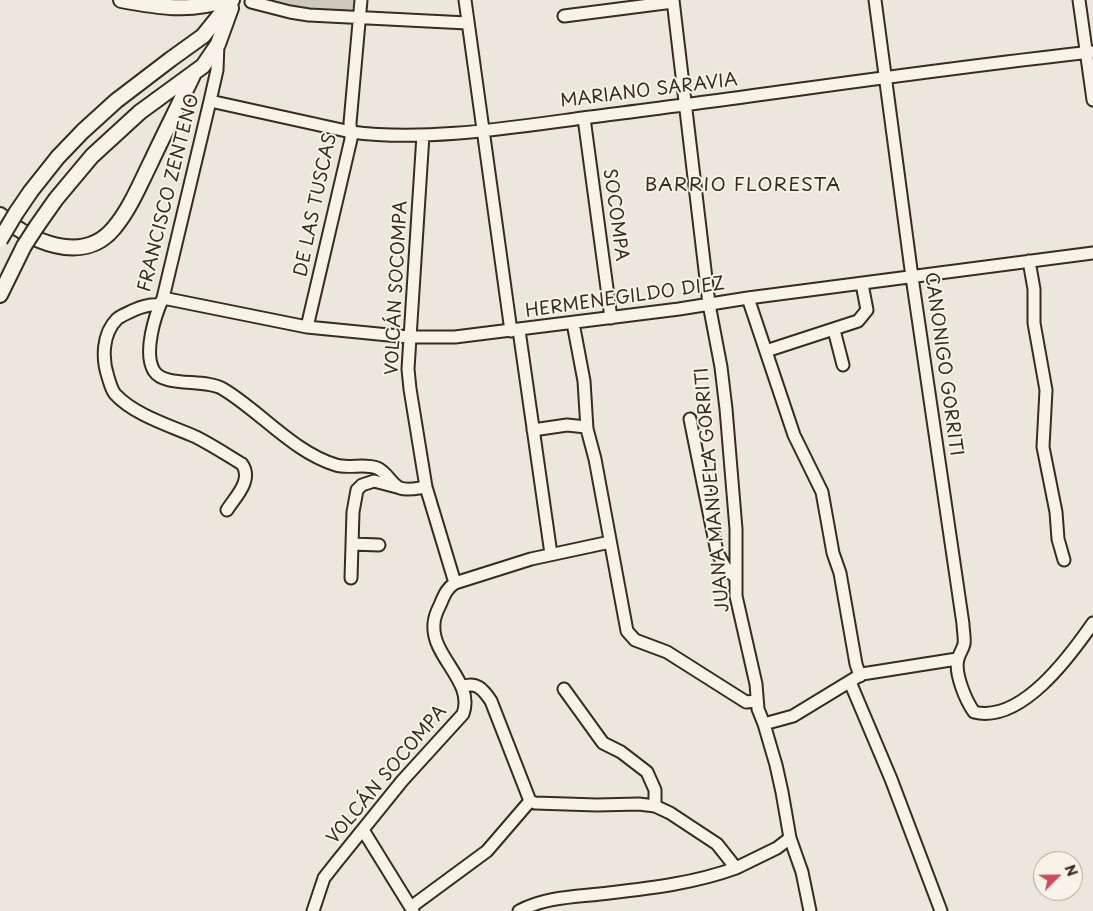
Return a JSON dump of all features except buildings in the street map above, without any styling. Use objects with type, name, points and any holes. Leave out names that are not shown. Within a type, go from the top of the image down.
[{"type":"main road","points":[[121,0],[179,7],[204,6],[224,0]]},
{"type":"main road","points":[[0,295],[24,246],[37,226],[56,199],[92,156],[140,112],[169,89],[194,73],[210,58],[218,44],[233,0]]},
{"type":"main road","points":[[0,240],[31,191],[58,157],[83,131],[116,101],[203,36],[233,0]]},
{"type":"main road","points":[[0,215],[19,229],[42,242],[56,246],[68,248],[82,247],[105,238],[113,230],[132,200],[194,73]]},
{"type":"street","name":"DE LAS TUSCAS","points":[[307,327],[351,139],[350,123],[361,0]]},
{"type":"street","points":[[465,0],[483,130],[533,430],[551,554]]},
{"type":"street","name":"CANONIGO GORRITI","points":[[875,0],[912,277],[963,624],[964,644],[957,667],[966,701],[974,712],[990,714],[1011,707],[1054,674],[1093,623]]},
{"type":"street","points":[[1079,0],[1090,52],[1093,100]]},
{"type":"street","points":[[564,16],[673,1]]},
{"type":"street","name":"JUANA MANUELA GORRITI","points":[[673,1],[709,304],[721,367],[726,409],[736,529],[736,596],[756,684],[758,709],[764,724],[782,792],[790,838],[802,872],[810,911]]},
{"type":"street","points":[[251,2],[290,12],[359,18],[467,23]]},
{"type":"street","name":"FRANCISCO ZENTENO","points":[[218,44],[217,70],[210,101],[161,301],[155,316],[150,349],[151,364],[155,373],[168,380],[204,383],[222,388],[311,453],[336,465],[346,467],[366,466],[379,469],[399,487]]},
{"type":"street","name":"MARIANO SARAVIA","points":[[210,101],[351,132],[423,135],[584,118],[885,77],[1090,52]]},
{"type":"street","name":"SOCOMPA","points":[[584,118],[611,318]]},
{"type":"street","name":"VOLCÁN SOCOMPA","points":[[312,911],[327,874],[402,781],[463,714],[466,703],[462,687],[438,646],[434,625],[435,616],[445,594],[449,587],[455,584],[426,487],[410,389],[409,337],[423,135]]},
{"type":"street","name":"HERMENEGILDO DIEZ","points":[[161,301],[307,327],[409,337],[455,338],[1093,253]]},
{"type":"street","points":[[1029,261],[1034,289],[1034,323],[1046,390],[1043,447],[1056,512],[1058,539],[1064,560]]},
{"type":"street","points":[[766,351],[858,321],[867,311],[862,284]]},
{"type":"street","points":[[748,298],[794,435],[822,492],[833,553],[840,573],[856,664],[855,679],[941,911]]},
{"type":"street","points":[[161,301],[121,316],[111,328],[103,356],[111,388],[116,395],[154,420],[206,442],[242,464],[246,470],[246,480],[227,510]]},
{"type":"street","points":[[573,323],[584,381],[586,427],[595,459],[625,624],[635,640],[667,652],[746,702],[757,702]]},
{"type":"street","points":[[834,330],[843,365]]},
{"type":"street","points":[[690,419],[717,552],[721,562],[735,577]]},
{"type":"street","points":[[533,430],[566,425],[586,427]]},
{"type":"street","points":[[351,578],[353,512],[357,490],[362,485],[374,481],[408,489],[426,487]]},
{"type":"street","points":[[455,584],[551,554],[610,542]]},
{"type":"street","points":[[352,544],[379,545]]},
{"type":"street","points":[[764,724],[794,716],[867,673],[958,660]]},
{"type":"street","points":[[462,687],[474,684],[481,688],[491,701],[530,801],[534,803],[639,804],[655,806],[717,844],[736,868]]},
{"type":"street","points":[[564,689],[603,743],[621,752],[647,772],[655,790],[655,806]]},
{"type":"street","points":[[363,830],[412,909],[487,851],[530,801]]},
{"type":"street","points":[[519,911],[544,901],[626,892],[697,880],[736,868],[777,848],[790,838]]},
{"type":"shaded area","points":[[269,0],[355,0],[355,6],[348,13],[296,8]]},
{"type":"district","name":"BARRIO FLORESTA","points":[[743,186]]}]
